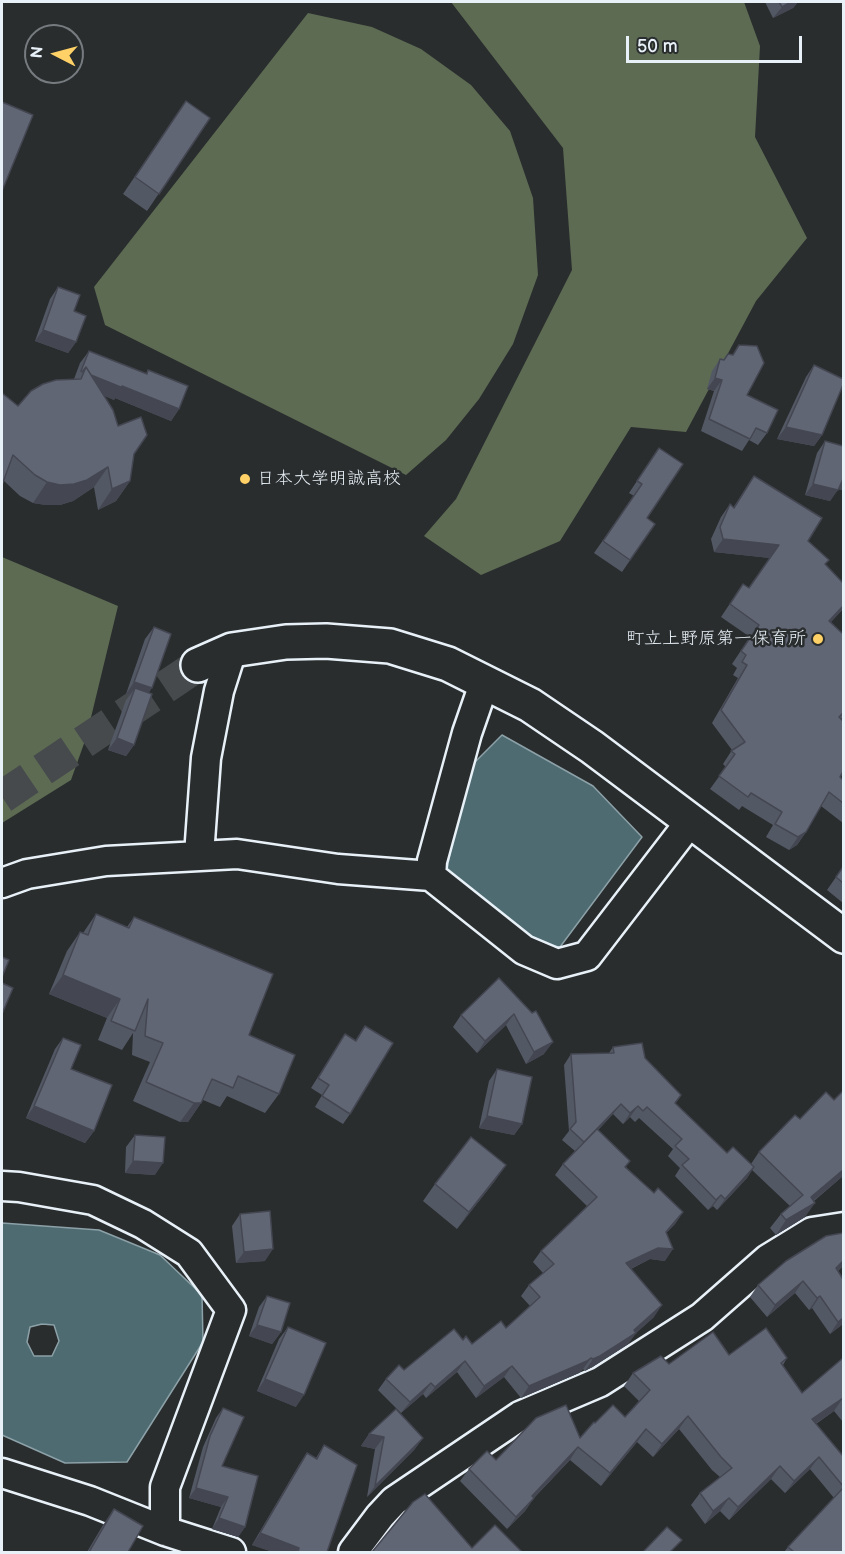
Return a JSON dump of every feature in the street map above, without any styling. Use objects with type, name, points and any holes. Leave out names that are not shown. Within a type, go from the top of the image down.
[{"type":"street","points":[[198,665],[232,650],[286,642],[364,643],[390,646],[439,661],[485,681],[530,705],[592,747],[843,936]]},
{"type":"street","points":[[199,855],[206,758],[219,691],[232,650]]},
{"type":"street","points":[[431,876],[432,861],[467,733],[485,681]]},
{"type":"street","points":[[2,883],[27,874],[106,861],[237,854],[338,869],[431,876],[524,950],[557,964],[587,956],[690,822]]},
{"type":"street","points":[[7,1183],[93,1200],[143,1224],[189,1253],[231,1310],[165,1487],[165,1531]]},
{"type":"street","points":[[353,1552],[380,1516],[394,1502],[520,1416],[600,1382],[702,1317],[768,1259],[812,1232],[843,1227]]},
{"type":"street","points":[[2,1473],[90,1501],[165,1531],[231,1552]]},
{"type":"green space","points":[[451,2],[744,2],[760,46],[755,137],[807,238],[756,301],[686,432],[631,427],[560,541],[481,575],[424,536],[456,499],[572,270],[563,148]]},
{"type":"green space","points":[[308,13],[372,27],[421,49],[471,85],[510,131],[533,198],[538,275],[513,344],[479,399],[446,440],[406,475],[105,325],[94,287]]},
{"type":"green space","points":[[2,557],[118,606],[86,738],[71,780],[2,823]]},
{"type":"water","points":[[502,735],[593,786],[642,837],[560,947],[501,939],[446,873],[467,770]]},
{"type":"water","points":[[2,1223],[99,1230],[160,1255],[202,1295],[203,1342],[127,1462],[65,1463],[2,1435]],"holes":[[[42,1324],[54,1325],[59,1341],[52,1356],[34,1356],[27,1342],[30,1327]]]},
{"type":"building","points":[[779,2],[791,2],[782,7]]},
{"type":"building","points":[[186,101],[210,118],[159,194],[135,177]]},
{"type":"building","points":[[2,102],[33,115],[2,191]]},
{"type":"building","points":[[58,287],[80,295],[74,311],[86,316],[76,342],[43,330]]},
{"type":"building","points":[[739,345],[757,346],[764,363],[747,395],[778,410],[767,433],[756,428],[750,439],[709,419],[722,380],[715,378],[720,359],[724,360],[728,354],[733,355]]},
{"type":"building","points":[[89,351],[147,374],[148,370],[188,386],[179,409],[91,375],[86,367],[82,372]]},
{"type":"building","points":[[814,365],[843,379],[843,385],[822,435],[786,427]]},
{"type":"building","points":[[86,367],[113,410],[118,426],[141,417],[147,435],[134,454],[130,481],[112,489],[108,467],[87,480],[60,485],[47,482],[35,475],[13,455],[2,485],[2,393],[18,406],[31,391],[43,384],[56,380],[81,379]]},
{"type":"building","points":[[825,441],[843,446],[843,479],[838,490],[813,484]]},
{"type":"building","points":[[659,448],[683,464],[647,518],[655,524],[630,560],[603,541],[642,484],[637,481]]},
{"type":"building","points":[[754,476],[822,518],[808,541],[829,560],[825,564],[843,583],[843,606],[829,621],[843,634],[843,713],[839,717],[843,721],[843,772],[840,777],[843,780],[843,803],[829,792],[806,832],[798,837],[775,824],[782,812],[751,793],[748,797],[719,776],[735,754],[731,751],[745,742],[721,710],[747,665],[742,662],[746,655],[741,651],[759,625],[730,604],[743,584],[749,588],[779,545],[723,539],[720,527],[730,504],[734,508]]},
{"type":"building","points":[[154,627],[171,634],[152,688],[134,682]]},
{"type":"building","points":[[135,688],[152,694],[134,745],[117,738]]},
{"type":"building","points":[[843,867],[843,883],[836,877]]},
{"type":"building","points":[[96,914],[129,928],[134,917],[273,974],[249,1035],[295,1055],[279,1094],[238,1076],[233,1088],[212,1079],[201,1103],[194,1103],[146,1082],[163,1043],[145,1036],[148,999],[135,1031],[111,1021],[120,999],[63,975],[80,932],[88,935]]},
{"type":"building","points":[[2,957],[9,960],[2,977]]},
{"type":"building","points":[[499,978],[532,1013],[536,1011],[553,1042],[534,1052],[514,1014],[485,1041],[461,1015]]},
{"type":"building","points":[[2,983],[13,988],[2,1014]]},
{"type":"building","points":[[365,1026],[393,1043],[350,1114],[322,1096],[329,1085],[318,1078],[345,1034],[356,1041]]},
{"type":"building","points":[[63,1038],[81,1045],[71,1069],[112,1085],[94,1131],[34,1106]]},
{"type":"building","points":[[642,1043],[645,1058],[681,1095],[675,1103],[727,1153],[733,1147],[754,1167],[725,1199],[721,1195],[716,1200],[682,1165],[689,1159],[675,1146],[682,1139],[647,1107],[643,1111],[638,1106],[630,1113],[621,1104],[584,1142],[570,1129],[576,1122],[571,1054],[614,1053],[613,1047]]},
{"type":"building","points":[[497,1069],[532,1077],[522,1124],[487,1116]]},
{"type":"building","points":[[843,1091],[843,1170],[811,1197],[815,1203],[786,1220],[781,1214],[803,1195],[759,1152],[795,1115],[800,1119],[826,1092],[834,1100]]},
{"type":"building","points":[[597,1129],[630,1161],[625,1167],[654,1193],[658,1188],[683,1212],[666,1232],[673,1249],[658,1248],[626,1263],[662,1305],[634,1330],[636,1333],[600,1356],[529,1386],[512,1366],[484,1386],[465,1361],[435,1387],[431,1383],[410,1402],[386,1379],[399,1365],[404,1370],[454,1329],[463,1340],[466,1336],[472,1344],[501,1321],[506,1328],[540,1297],[529,1285],[554,1264],[541,1251],[597,1197],[563,1164]]},
{"type":"building","points":[[135,1135],[165,1137],[163,1163],[133,1161]]},
{"type":"building","points":[[471,1137],[506,1165],[469,1212],[435,1184]]},
{"type":"building","points":[[270,1211],[273,1249],[244,1252],[240,1214]]},
{"type":"building","points":[[843,1233],[843,1261],[836,1268],[843,1279],[843,1318],[838,1322],[820,1296],[817,1298],[803,1281],[775,1305],[758,1285],[786,1261],[826,1236]]},
{"type":"building","points":[[267,1296],[290,1303],[281,1332],[257,1325]]},
{"type":"building","points":[[288,1327],[326,1343],[304,1395],[265,1379]]},
{"type":"building","points":[[766,1328],[787,1358],[781,1363],[802,1393],[843,1358],[843,1398],[812,1419],[843,1456],[843,1486],[819,1457],[794,1481],[780,1466],[738,1507],[729,1498],[713,1511],[700,1493],[732,1468],[688,1416],[662,1444],[646,1429],[610,1473],[578,1447],[532,1496],[534,1498],[516,1517],[469,1469],[487,1451],[496,1460],[536,1418],[566,1405],[580,1438],[613,1405],[625,1417],[650,1390],[633,1373],[661,1356],[669,1364],[713,1332],[729,1355]]},
{"type":"building","points":[[223,1408],[244,1417],[222,1466],[258,1476],[245,1527],[219,1518],[228,1497],[196,1488],[210,1436]]},
{"type":"building","points":[[396,1409],[423,1438],[375,1486],[384,1437],[369,1434]]},
{"type":"building","points":[[324,1445],[357,1465],[327,1552],[298,1552],[299,1548],[260,1533],[307,1453],[317,1459]]},
{"type":"building","points":[[843,1488],[843,1552],[794,1552],[788,1547]]},
{"type":"building","points":[[425,1494],[472,1548],[495,1525],[522,1552],[372,1552],[413,1502]]},
{"type":"building","points":[[114,1509],[143,1526],[128,1552],[89,1552]]},
{"type":"building","points":[[667,1527],[682,1540],[670,1552],[643,1552]]},
{"type":"tunnel","points":[[2,797],[198,665]]},
{"type":"place","name":"日本大学明誠高校","points":[[245,479]]},
{"type":"place","name":"町立上野原第一保育所","points":[[818,639]]}]
